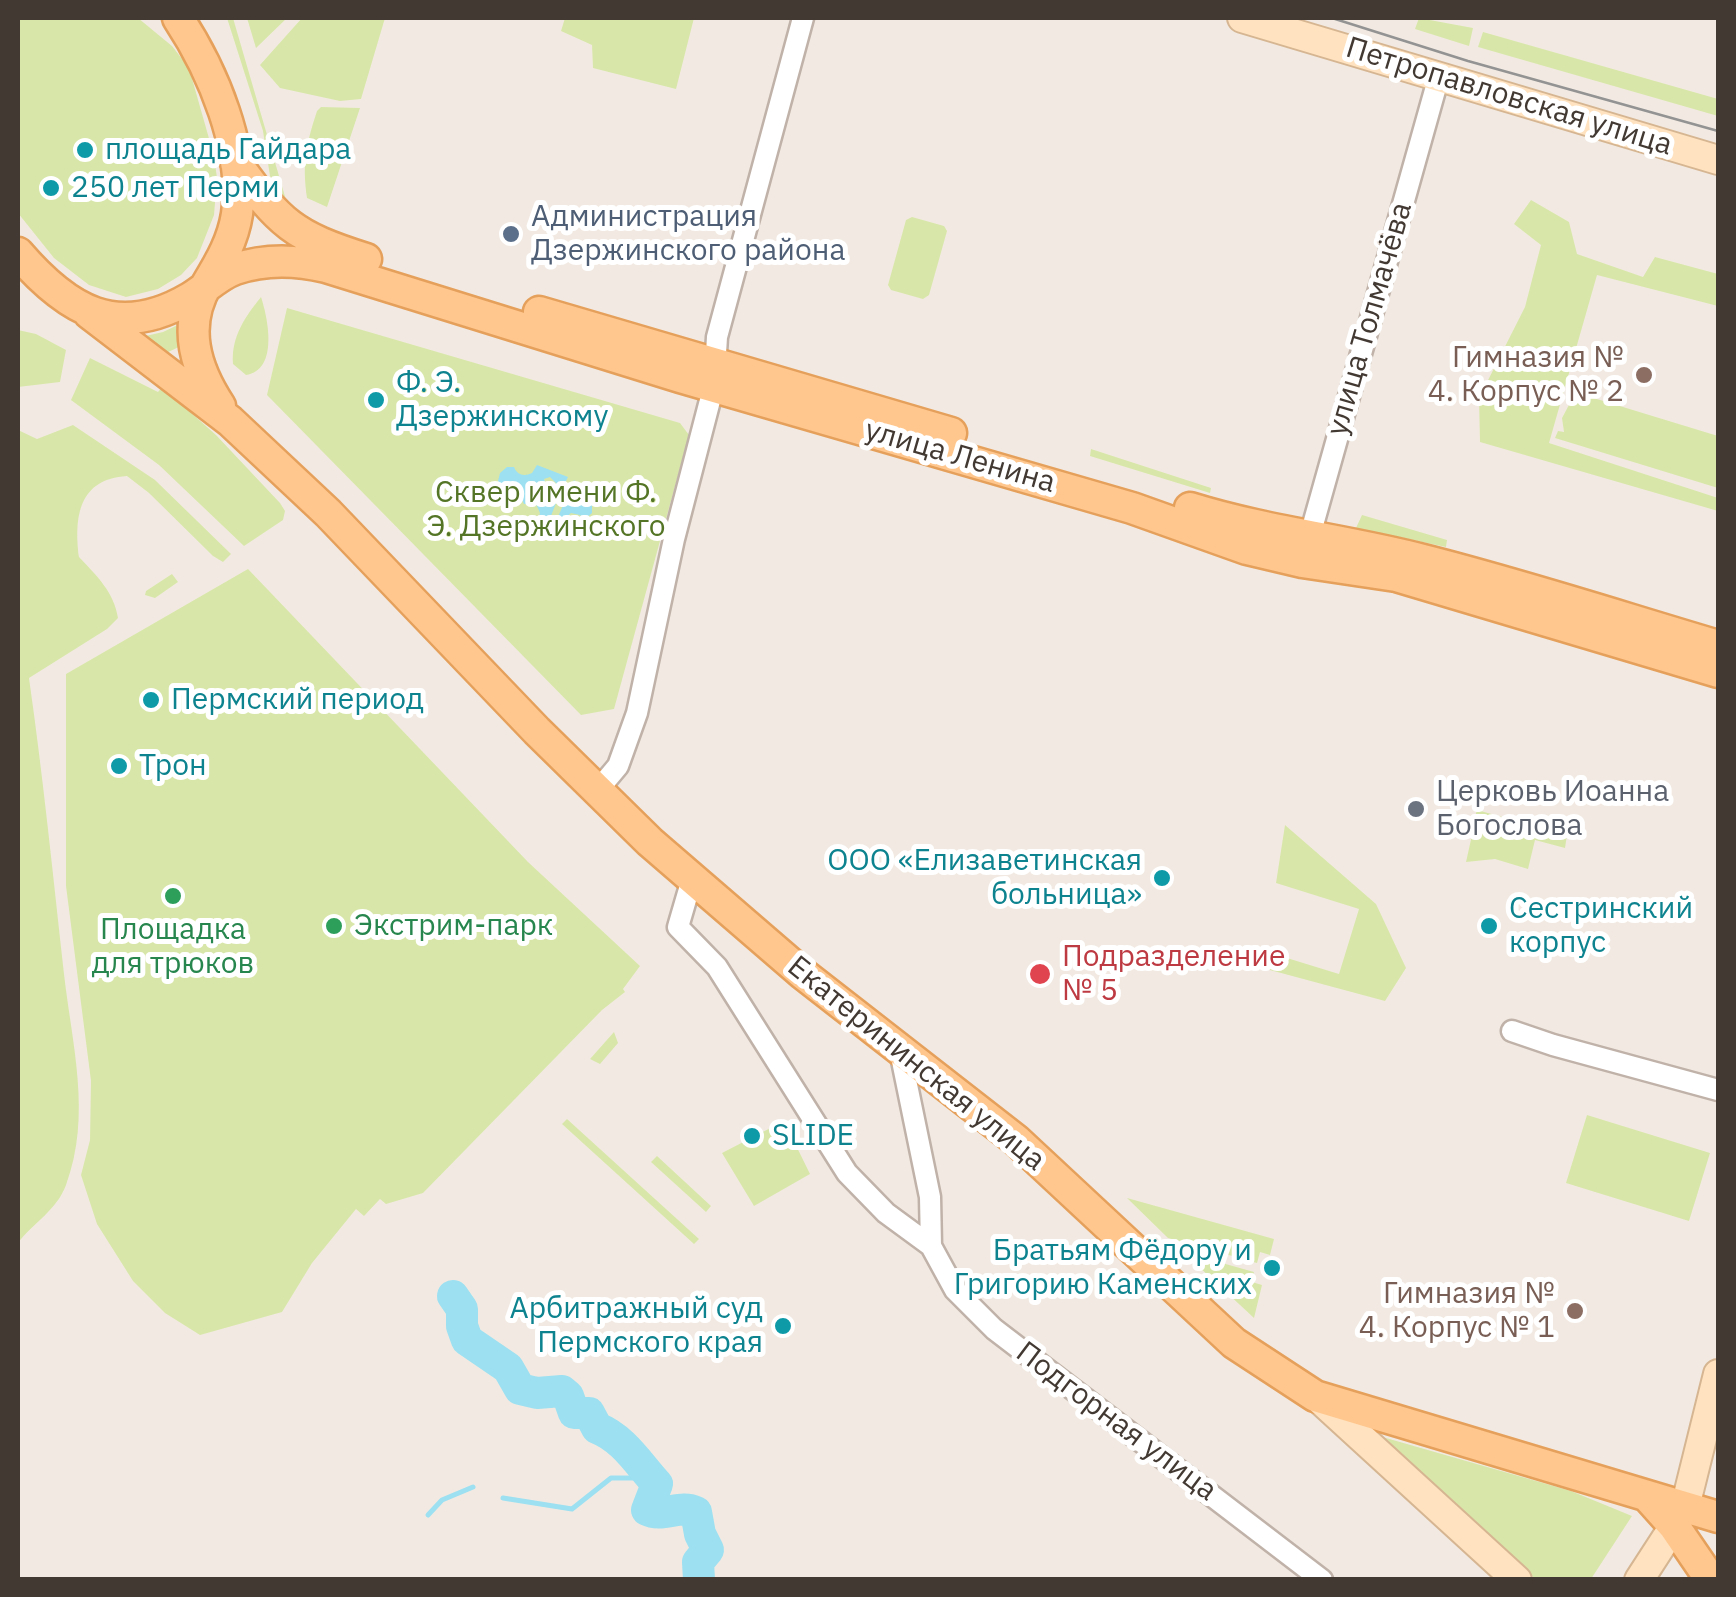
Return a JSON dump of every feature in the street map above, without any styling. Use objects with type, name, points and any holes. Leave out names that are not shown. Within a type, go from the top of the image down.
[{"type":"main road","points":[[183,22],[211,80],[236,163],[237,213],[232,235],[194,316],[194,346],[201,372],[230,421]]},
{"type":"main road","name":"улица Ленина","points":[[236,163],[270,210],[292,230],[321,243],[714,374],[1248,548],[1305,550],[1477,574],[1718,646]]},
{"type":"main road","points":[[18,252],[79,308],[230,421]]},
{"type":"main road","name":"улица Ленина","points":[[205,287],[230,271],[253,264],[316,264],[714,374]]},
{"type":"main road","points":[[18,294],[42,294],[104,317],[138,317],[174,306],[205,287]]},
{"type":"main road","name":"Екатерининская улица","points":[[230,421],[328,513],[597,791],[692,879],[791,964],[1037,1159],[1234,1343],[1316,1396],[1648,1497],[1679,1517],[1718,1517]]},
{"type":"main road","name":"улица Ленина","points":[[1305,550],[1718,672]]},
{"type":"main road","points":[[1679,1517],[1711,1580]]},
{"type":"street","points":[[597,791],[618,766],[637,713],[714,374],[717,337],[803,18]]},
{"type":"street","name":"Петропавловская улица","points":[[1242,18],[1718,160]]},
{"type":"street","name":"улица Толмачёва","points":[[1305,550],[1439,76]]},
{"type":"street","name":"Подгорная улица","points":[[692,879],[678,927],[717,967],[847,1173],[886,1213],[931,1246],[955,1290],[978,1316],[1322,1580]]},
{"type":"street","points":[[1512,1030],[1553,1046],[1718,1090]]},
{"type":"street","name":"Подгорная улица","points":[[900,1051],[930,1197],[931,1246]]},
{"type":"street","points":[[1640,1580],[1679,1517],[1718,1374]]},
{"type":"street","points":[[1316,1396],[1517,1580]]},
{"type":"green space","points":[[18,18],[138,18],[172,46],[189,68],[214,156],[214,215],[197,258],[181,275],[158,289],[126,297],[89,285],[54,258],[18,213]]},
{"type":"green space","points":[[227,18],[233,18],[286,200],[270,176],[263,131]]},
{"type":"green space","points":[[247,18],[287,18],[256,48]]},
{"type":"green space","points":[[302,18],[385,18],[361,99],[340,101],[280,88],[260,65]]},
{"type":"green space","points":[[565,18],[694,18],[676,89],[593,68],[592,45],[561,31]]},
{"type":"green space","points":[[1419,18],[1473,28],[1469,46],[1415,29]]},
{"type":"green space","points":[[1483,32],[1718,99],[1718,116],[1478,47]]},
{"type":"green space","points":[[321,107],[360,108],[327,207],[307,198],[306,185],[308,144]]},
{"type":"green space","points":[[1531,200],[1569,222],[1577,254],[1643,277],[1655,257],[1718,274],[1718,306],[1597,275],[1549,443],[1718,498],[1718,511],[1480,442],[1479,398],[1525,307],[1541,245],[1514,224]]},
{"type":"green space","points":[[912,217],[944,226],[947,231],[929,295],[923,299],[891,290],[888,285],[906,220]]},
{"type":"green space","points":[[261,297],[268,330],[267,354],[256,371],[246,375],[233,364],[234,345]]},
{"type":"green space","name":"Сквер имени Ф. Э. Дзержинского","points":[[287,308],[680,423],[689,435],[614,709],[581,715],[267,395]]},
{"type":"green space","points":[[184,322],[181,346],[164,354],[141,337],[163,332]]},
{"type":"green space","points":[[18,330],[36,334],[66,350],[60,382],[18,387]]},
{"type":"green space","points":[[90,358],[158,392],[162,387],[216,435],[280,503],[285,511],[283,520],[244,546],[159,465],[71,400]]},
{"type":"green space","points":[[1587,396],[1718,436],[1718,488],[1555,438],[1558,431],[1564,432],[1562,418],[1570,403]]},
{"type":"green space","points":[[73,425],[155,480],[231,554],[223,562],[213,556],[127,476],[99,484],[89,492],[79,514],[79,557],[109,592],[118,618],[29,678],[78,1080],[78,1132],[62,1194],[18,1243],[18,430],[37,439]]},
{"type":"green space","points":[[1091,449],[1211,488],[1210,493],[1090,456]]},
{"type":"green space","points":[[1362,515],[1447,540],[1446,547],[1356,528]]},
{"type":"green space","name":"Экстрим-парк","points":[[248,569],[528,862],[640,966],[623,989],[625,992],[602,1010],[423,1193],[386,1204],[380,1199],[364,1216],[356,1209],[312,1263],[282,1312],[200,1335],[165,1313],[133,1281],[97,1224],[81,1175],[90,1140],[91,1081],[66,886],[66,674]]},
{"type":"green space","points":[[172,574],[178,582],[155,598],[145,595],[146,591]]},
{"type":"green space","points":[[1477,810],[1567,835],[1565,848],[1535,840],[1528,869],[1495,859],[1466,862],[1472,835],[1482,836],[1484,827],[1473,823]]},
{"type":"green space","points":[[1285,825],[1376,904],[1406,968],[1385,1001],[1244,963],[1248,946],[1339,974],[1359,909],[1276,883]]},
{"type":"green space","points":[[614,1032],[618,1043],[600,1064],[590,1059]]},
{"type":"green space","points":[[1587,1115],[1710,1153],[1689,1221],[1566,1183]]},
{"type":"green space","points":[[567,1119],[699,1239],[694,1244],[562,1124]]},
{"type":"green space","points":[[784,1121],[810,1174],[754,1206],[722,1153]]},
{"type":"green space","points":[[657,1156],[711,1206],[706,1212],[651,1162]]},
{"type":"green space","points":[[1127,1198],[1274,1239],[1270,1255],[1260,1252],[1257,1263],[1168,1238]]},
{"type":"green space","points":[[1183,1252],[1254,1272],[1252,1282],[1262,1285],[1254,1318]]},
{"type":"green space","points":[[1365,1432],[1571,1491],[1632,1516],[1591,1579],[1535,1579]]},
{"type":"water","points":[[537,465],[568,477],[564,485],[550,477],[544,479],[547,488],[562,488],[547,526],[537,524],[540,513],[536,504],[524,504],[498,481],[507,467],[526,475]]},
{"type":"water","points":[[574,480],[592,500],[592,513],[584,520],[571,513],[563,526],[554,526]]},
{"type":"waterway","points":[[453,1296],[462,1309],[467,1340],[508,1368],[520,1389],[537,1393],[562,1391],[574,1413],[589,1413],[597,1428],[630,1452],[657,1484],[647,1510],[696,1512],[708,1550],[698,1562],[699,1580]]},
{"type":"waterway","points":[[503,1498],[572,1509],[611,1478],[648,1475]]},
{"type":"waterway","points":[[428,1515],[442,1500],[473,1487]]},
{"type":"tram line","points":[[1332,18],[1468,61],[1718,131]]},
{"type":"place","name":"площадь Гайдара","points":[[85,150]]},
{"type":"place","name":"250 лет Перми","points":[[51,188]]},
{"type":"place","name":"Администрация Дзержинского района","points":[[511,234]]},
{"type":"place","name":"Гимназия № 4. Корпус № 2","points":[[1644,375]]},
{"type":"place","name":"Ф. Э. Дзержинскому","points":[[376,400]]},
{"type":"place","name":"Пермский период","points":[[151,700]]},
{"type":"place","name":"Трон","points":[[119,766]]},
{"type":"place","name":"Церковь Иоанна Богослова","points":[[1416,809]]},
{"type":"place","name":"ООО «Елизаветинская больница»","points":[[1162,878]]},
{"type":"place","name":"Площадка для трюков","points":[[173,896]]},
{"type":"place","name":"Экстрим-парк","points":[[334,926]]},
{"type":"place","name":"Сестринский корпус","points":[[1489,926]]},
{"type":"place","name":"Подразделение № 5","points":[[1040,974]]},
{"type":"place","name":"SLIDE","points":[[752,1136]]},
{"type":"place","name":"Братьям Фёдору и Григорию Каменских","points":[[1272,1268]]},
{"type":"place","name":"Гимназия № 4. Корпус № 1","points":[[1575,1311]]},
{"type":"place","name":"Арбитражный суд Пермского края","points":[[783,1326]]}]
